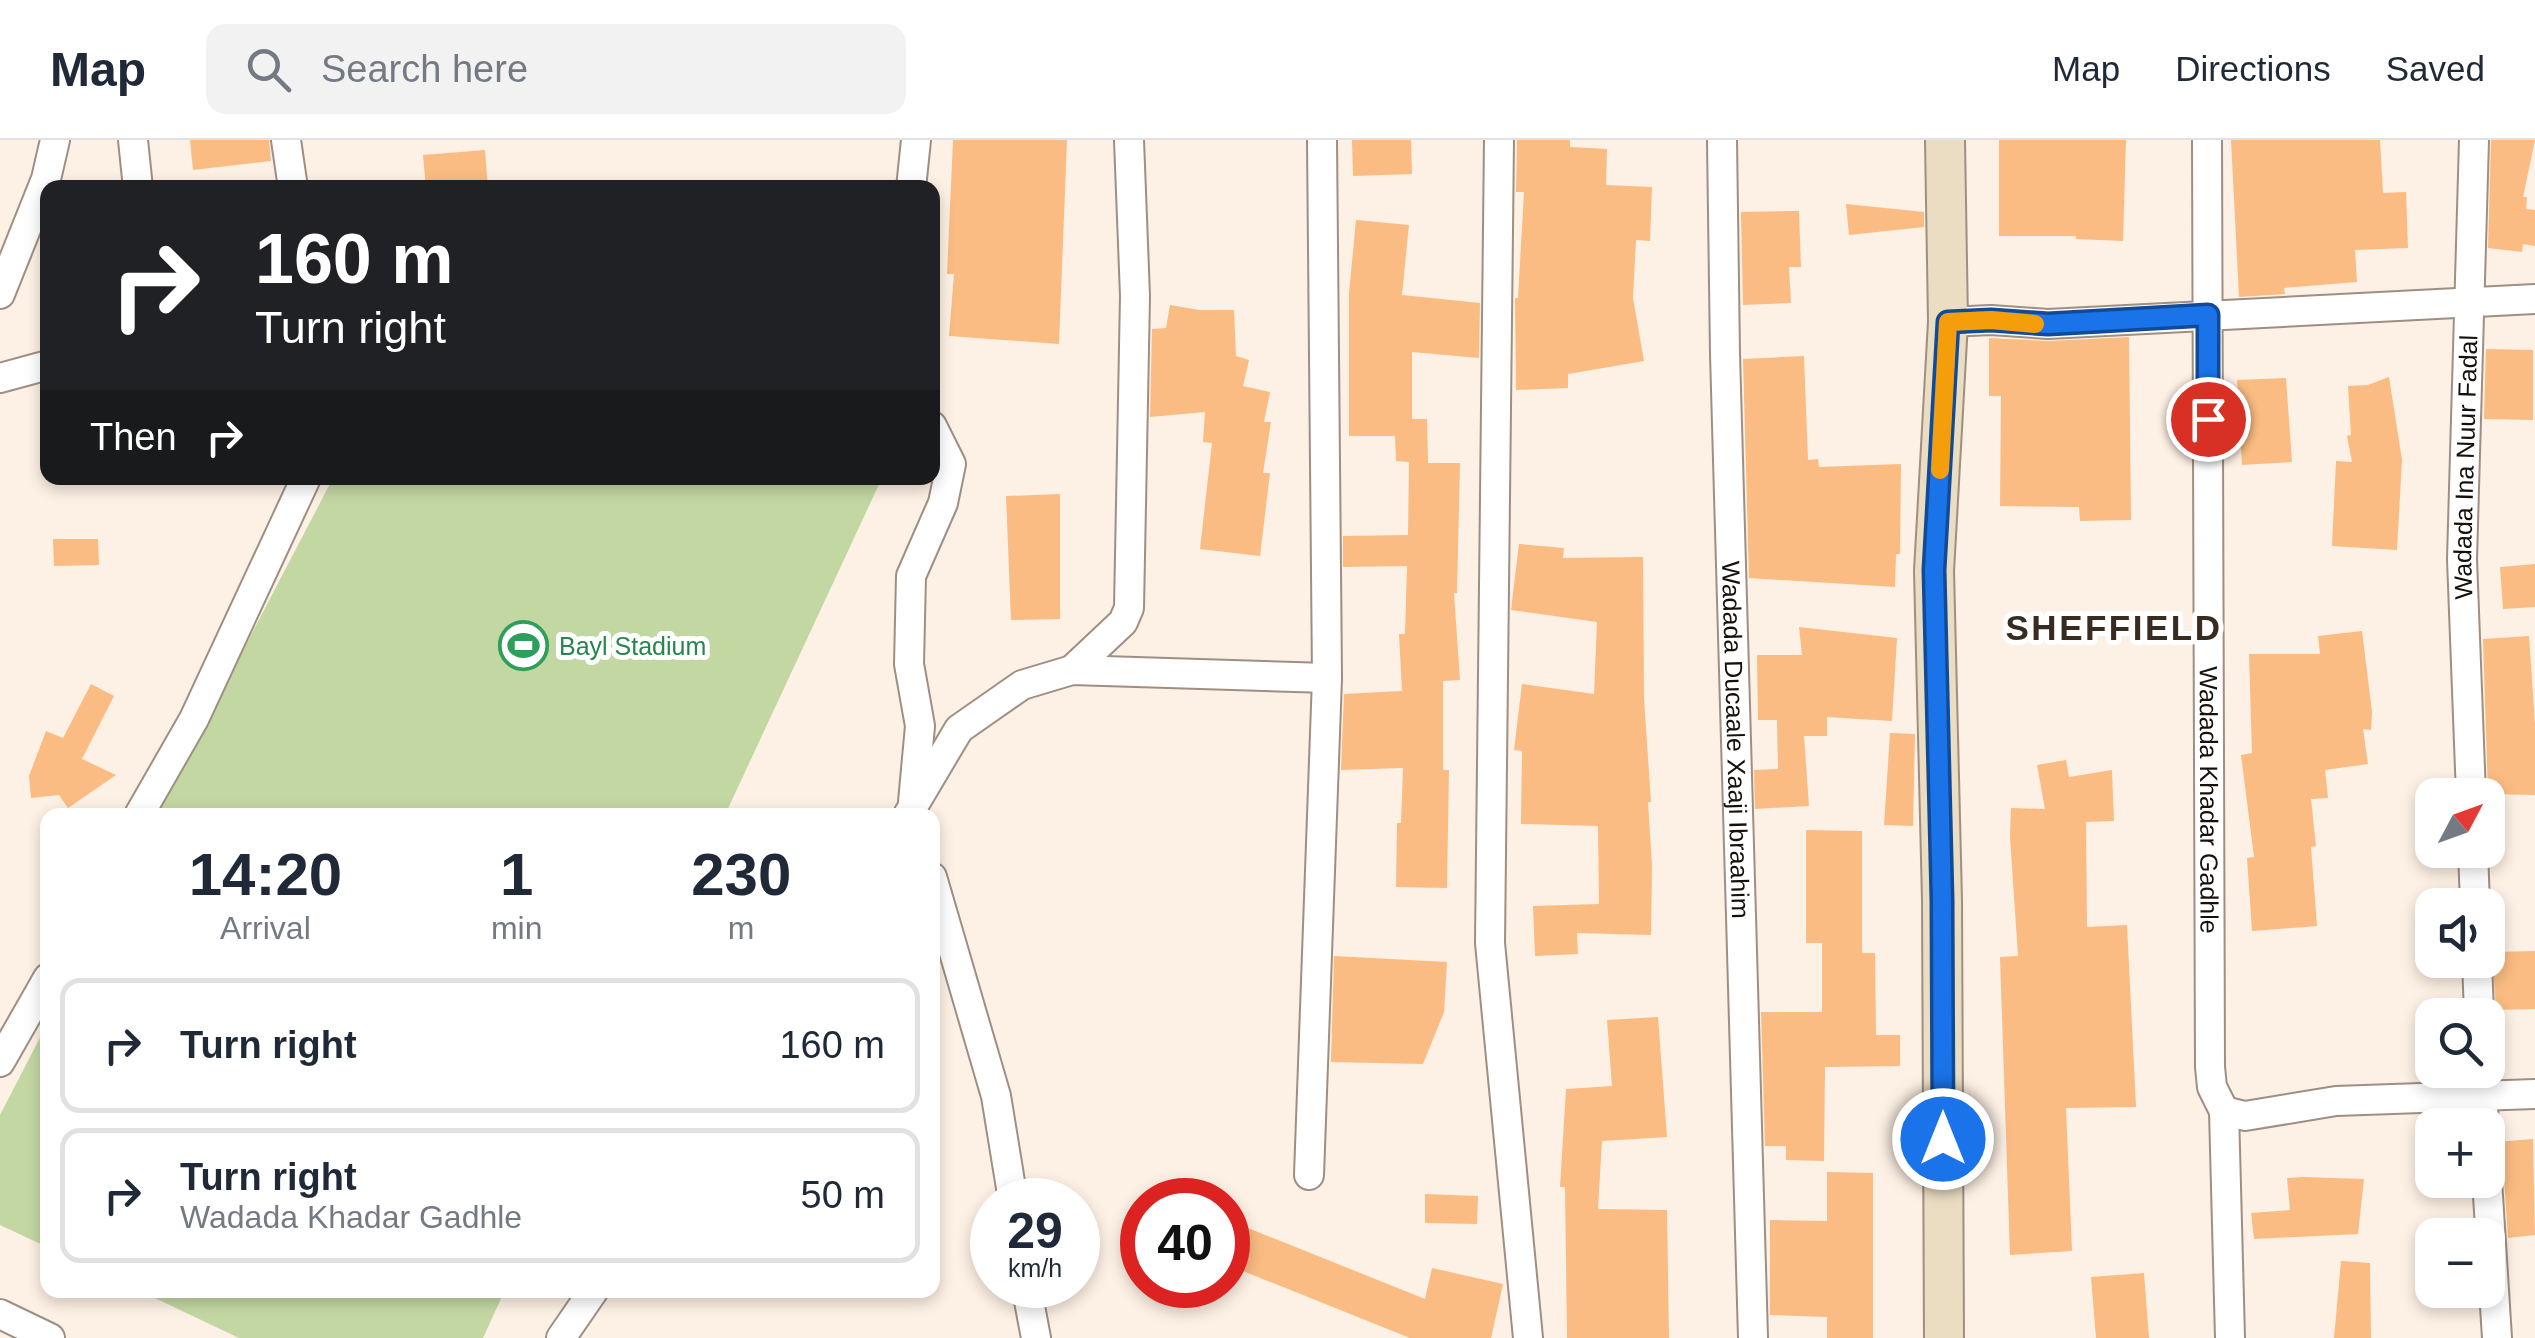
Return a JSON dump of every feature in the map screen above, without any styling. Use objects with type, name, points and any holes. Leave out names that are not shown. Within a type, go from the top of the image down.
[{"type":"street","points":[[46,180],[55,140]]},
{"type":"street","points":[[134,140],[137,180]]},
{"type":"street","points":[[286,140],[292,180]]},
{"type":"street","points":[[912,180],[916,140]]},
{"type":"street","points":[[1072,670],[1114,632],[1129,608],[1135,296],[1129,140]]},
{"type":"street","points":[[1309,1176],[1327,678],[1322,140]]},
{"type":"street","points":[[1500,140],[1490,944],[1528,1338]]},
{"type":"street","name":"Wadada Ducaale Xaaji Ibraahim","points":[[1722,140],[1724,354],[1754,1338]]},
{"type":"street","points":[[1944,1338],[1942,900],[1934,570],[1948,322],[1945,140]]},
{"type":"street","name":"Wadada Khadar Gadhle","points":[[2208,140],[2206,655],[2210,1067],[2212,1087],[2224,1110],[2230,1338]]},
{"type":"street","name":"Wadada Ina Nuur Fadal","points":[[2470,778],[2462,560],[2474,140]]},
{"type":"street","points":[[0,294],[40,194]]},
{"type":"street","points":[[1948,322],[2048,324],[2535,299]]},
{"type":"street","points":[[0,378],[40,367]]},
{"type":"street","points":[[912,808],[920,726],[909,664],[911,576],[943,503],[950,464],[940,443]]},
{"type":"street","points":[[144,808],[194,719],[303,485]]},
{"type":"street","points":[[914,808],[959,729],[1022,684],[1072,670],[1327,678]]},
{"type":"street","points":[[940,904],[996,1096],[1009,1178]]},
{"type":"street","points":[[0,1062],[40,992]]},
{"type":"street","points":[[2224,1110],[2245,1116],[2441,1088]]},
{"type":"street","points":[[2505,1088],[2535,1094]]},
{"type":"street","points":[[2488,1198],[2496,1338]]},
{"type":"street","points":[[561,1338],[588,1298]]},
{"type":"street","points":[[1030,1308],[1036,1338]]},
{"type":"street","points":[[0,1314],[50,1338]]},
{"type":"green space","name":"Bayl Stadium","points":[[329,485],[879,485],[728,808],[161,808]]},
{"type":"green space","points":[[40,1038],[40,1244],[0,1225],[0,1115]]},
{"type":"green space","points":[[155,1298],[501,1298],[483,1338],[239,1338]]},
{"type":"building","points":[[190,140],[269,140],[271,161],[193,170]]},
{"type":"building","points":[[953,140],[1067,140],[1059,344],[949,336],[954,274],[947,274]]},
{"type":"building","points":[[1352,140],[1411,140],[1412,174],[1353,176]]},
{"type":"building","points":[[1517,140],[1570,140],[1570,147],[1607,149],[1606,185],[1652,187],[1650,241],[1636,240],[1633,298],[1644,361],[1568,374],[1568,388],[1516,390],[1515,298],[1524,192],[1516,192]]},
{"type":"building","points":[[1999,140],[2126,140],[2123,241],[2076,236],[1999,236]]},
{"type":"building","points":[[2231,140],[2380,140],[2383,193],[2406,192],[2408,248],[2355,250],[2357,282],[2284,288],[2285,294],[2239,297]]},
{"type":"building","points":[[2491,140],[2535,140],[2523,197],[2527,197],[2526,209],[2535,210],[2535,246],[2523,244],[2522,252],[2488,248]]},
{"type":"building","points":[[485,150],[487,180],[425,180],[423,155]]},
{"type":"building","points":[[1846,204],[1924,212],[1924,227],[1849,235]]},
{"type":"building","points":[[1799,211],[1801,267],[1789,267],[1791,303],[1743,305],[1741,212]]},
{"type":"building","points":[[1356,220],[1409,225],[1402,295],[1480,303],[1479,358],[1412,352],[1412,419],[1427,419],[1428,463],[1460,463],[1454,593],[1460,680],[1443,681],[1443,770],[1449,770],[1447,888],[1396,887],[1403,768],[1341,770],[1344,694],[1402,691],[1399,634],[1405,634],[1407,566],[1343,567],[1343,536],[1408,535],[1409,462],[1396,461],[1395,436],[1349,436],[1349,293]]},
{"type":"building","points":[[1170,305],[1234,310],[1236,356],[1249,360],[1243,386],[1270,392],[1264,422],[1271,422],[1263,473],[1270,473],[1260,556],[1200,549],[1212,443],[1203,442],[1205,412],[1150,417],[1152,329],[1166,328]]},
{"type":"building","points":[[2129,337],[2131,520],[2080,521],[2079,507],[2000,506],[2001,396],[1989,396],[1989,338],[2049,341]]},
{"type":"building","points":[[2486,349],[2533,350],[2533,420],[2484,419]]},
{"type":"building","points":[[1804,356],[1808,460],[1818,459],[1819,467],[1901,464],[1900,554],[1896,554],[1895,587],[1749,578],[1743,359]]},
{"type":"building","points":[[2389,377],[2402,460],[2397,550],[2332,546],[2336,461],[2352,462],[2347,436],[2351,435],[2348,386],[2368,385]]},
{"type":"building","points":[[2286,378],[2292,462],[2242,465],[2237,380]]},
{"type":"building","points":[[1060,494],[1060,619],[1011,620],[1006,496]]},
{"type":"building","points":[[53,539],[98,539],[99,565],[54,566]]},
{"type":"building","points":[[1519,544],[1564,548],[1563,558],[1643,557],[1651,935],[1577,933],[1578,954],[1535,956],[1533,906],[1599,904],[1598,826],[1521,824],[1522,751],[1514,750],[1522,684],[1594,694],[1597,622],[1511,610]]},
{"type":"building","points":[[2535,564],[2535,607],[2503,609],[2500,567]]},
{"type":"building","points":[[1799,627],[1897,638],[1892,721],[1827,717],[1827,736],[1804,736],[1809,806],[1755,809],[1754,770],[1778,769],[1777,720],[1758,720],[1757,655],[1802,655]]},
{"type":"building","points":[[2362,631],[2372,712],[2371,730],[2363,729],[2368,764],[2325,770],[2328,798],[2311,799],[2317,926],[2252,931],[2247,858],[2254,857],[2241,755],[2252,753],[2249,654],[2320,654],[2318,636]]},
{"type":"building","points":[[2529,636],[2535,795],[2505,794],[2505,778],[2487,778],[2483,639]]},
{"type":"building","points":[[91,684],[114,696],[82,759],[116,775],[68,808],[59,795],[31,798],[29,776],[46,731],[63,738]]},
{"type":"building","points":[[1890,733],[1915,734],[1913,826],[1884,825]]},
{"type":"building","points":[[2066,760],[2069,777],[2112,770],[2114,821],[2086,822],[2087,927],[2127,925],[2136,1107],[2066,1108],[2072,1251],[2010,1255],[2000,957],[2018,956],[2011,808],[2045,809],[2037,765]]},
{"type":"building","points":[[1806,830],[1862,831],[1862,953],[1875,953],[1876,1035],[1900,1035],[1900,1066],[1825,1067],[1824,1161],[1786,1160],[1786,1146],[1765,1146],[1761,1012],[1822,1012],[1822,943],[1806,943]]},
{"type":"building","points":[[2535,951],[2535,1009],[2505,1010],[2505,998],[2495,998],[2494,978],[2505,978],[2505,952]]},
{"type":"building","points":[[1334,956],[1447,962],[1444,1012],[1423,1064],[1331,1062]]},
{"type":"building","points":[[1658,1017],[1667,1137],[1602,1141],[1598,1209],[1667,1210],[1669,1338],[1567,1338],[1565,1187],[1560,1187],[1566,1089],[1612,1086],[1607,1020]]},
{"type":"building","points":[[2533,1139],[2535,1235],[2508,1238],[2505,1141]]},
{"type":"building","points":[[1827,1172],[1873,1173],[1873,1338],[1827,1338],[1827,1317],[1770,1315],[1770,1220],[1827,1221]]},
{"type":"building","points":[[2287,1178],[2364,1179],[2358,1234],[2254,1239],[2251,1213],[2290,1210]]},
{"type":"building","points":[[1425,1194],[1478,1196],[1477,1224],[1425,1223]]},
{"type":"building","points":[[1250,1229],[1425,1299],[1432,1268],[1503,1284],[1491,1338],[1410,1338],[1250,1274]]},
{"type":"building","points":[[2341,1261],[2370,1263],[2371,1338],[2334,1338]]},
{"type":"building","points":[[2144,1273],[2149,1338],[2096,1338],[2091,1277]]},
{"type":"slow traffic","points":[[1940,470],[1948,322],[2035,324]]},
{"type":"place","name":"Bayl Stadium","points":[[524,646]]},
{"type":"district","name":"SHEFFIELD","points":[[2114,627]]},
{"type":"route","points":[[1943,1139],[1934,570],[1948,322],[2048,324],[2208,315],[2208,419]]}]
